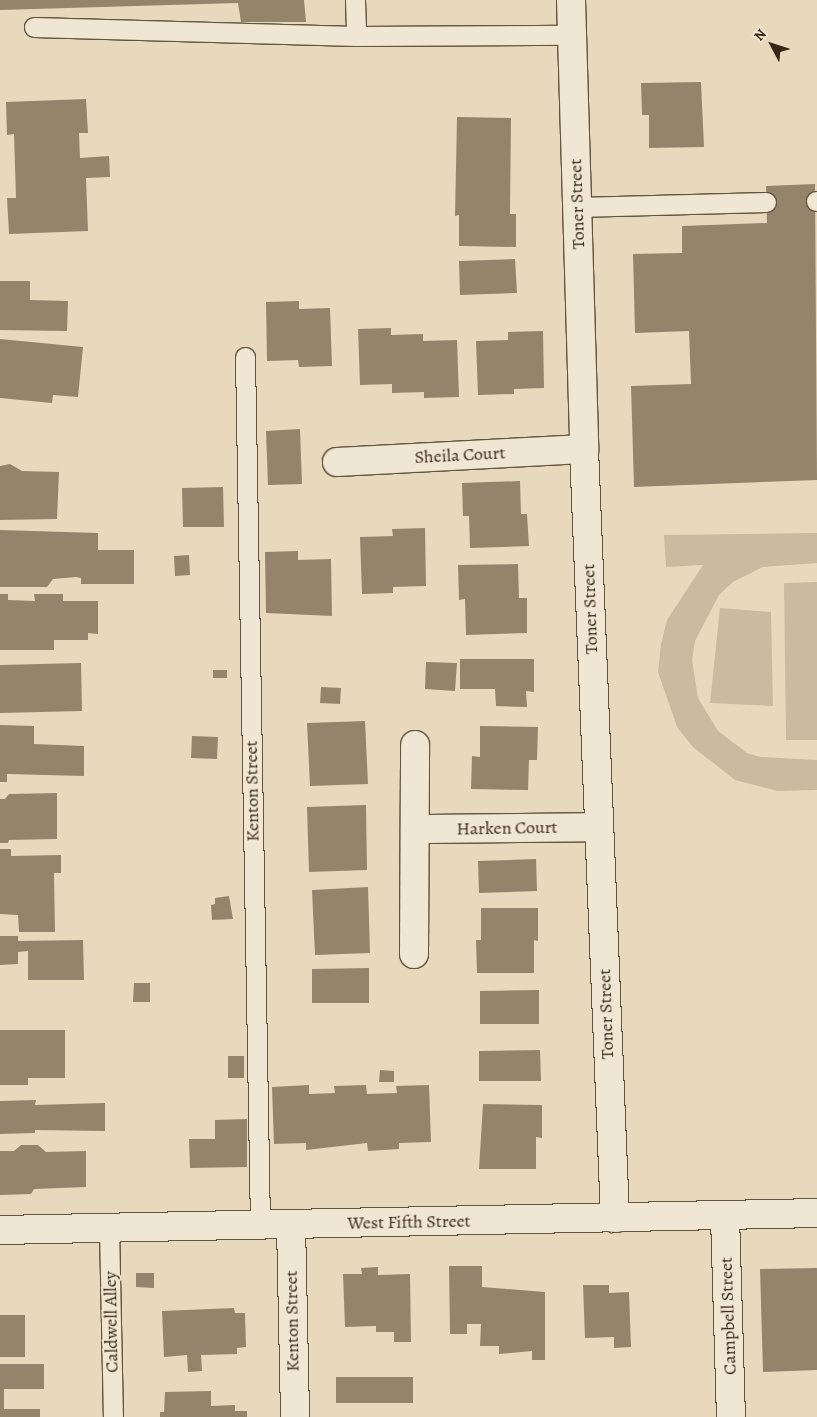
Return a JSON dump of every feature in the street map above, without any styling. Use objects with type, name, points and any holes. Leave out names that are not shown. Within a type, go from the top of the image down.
[{"type":"street","name":"Toner Street","points":[[571,0],[584,449],[615,1218]]},
{"type":"street","name":"Sheila Court","points":[[336,462],[584,449]]},
{"type":"street","points":[[414,954],[415,745]]},
{"type":"street","name":"Harken Court","points":[[416,829],[599,827]]},
{"type":"street","name":"West Fifth Street","points":[[0,1230],[817,1213]]},
{"type":"street","name":"Campbell Street","points":[[725,1216],[731,1417]]},
{"type":"street","name":"Kenton Street","points":[[291,1224],[295,1417]]},
{"type":"lane","points":[[355,0],[356,36]]},
{"type":"lane","points":[[34,27],[356,36],[572,35]]},
{"type":"lane","points":[[577,207],[766,202]]},
{"type":"lane","name":"Kenton Street","points":[[245,357],[260,1225]]},
{"type":"lane","name":"Caldwell Alley","points":[[109,1228],[113,1417]]},
{"type":"shaded area","points":[[817,533],[817,563],[763,567],[733,582],[719,595],[695,641],[692,660],[698,698],[718,731],[747,753],[760,757],[817,760],[817,790],[777,791],[735,780],[693,747],[677,727],[658,672],[661,644],[667,620],[703,565],[666,567],[664,535]]},
{"type":"shaded area","points":[[817,582],[817,740],[786,740],[784,583]]},
{"type":"shaded area","points":[[720,608],[771,612],[773,706],[710,703]]},
{"type":"building","points":[[0,0],[304,0],[306,22],[241,22],[238,3],[0,10]]},
{"type":"building","points":[[701,82],[704,147],[649,148],[649,115],[642,115],[641,83]]},
{"type":"building","points":[[86,99],[88,133],[79,133],[80,158],[109,156],[110,177],[86,178],[88,231],[9,234],[7,198],[16,198],[14,134],[7,135],[6,102]]},
{"type":"building","points":[[457,117],[511,118],[510,214],[516,214],[516,247],[459,246],[459,215],[455,216]]},
{"type":"building","points":[[815,184],[817,480],[634,487],[631,386],[691,384],[689,331],[635,333],[633,254],[682,253],[682,226],[767,223],[766,186]]},
{"type":"building","points":[[515,259],[517,293],[460,295],[459,261]]},
{"type":"building","points":[[0,281],[30,281],[30,300],[68,301],[67,331],[0,330]]},
{"type":"building","points":[[299,301],[299,309],[330,308],[332,366],[299,367],[298,360],[267,361],[266,302]]},
{"type":"building","points":[[391,328],[391,335],[423,334],[423,341],[457,340],[459,397],[424,398],[424,392],[392,393],[392,384],[360,385],[358,329]]},
{"type":"building","points":[[543,331],[544,388],[514,389],[514,394],[478,395],[476,341],[508,340],[508,332]]},
{"type":"building","points":[[0,339],[83,347],[78,397],[53,395],[52,403],[0,398]]},
{"type":"building","points":[[300,429],[302,484],[268,485],[266,431]]},
{"type":"building","points":[[10,464],[22,471],[59,472],[57,519],[0,520],[0,466]]},
{"type":"building","points":[[520,481],[521,514],[527,514],[529,546],[470,548],[469,516],[463,516],[462,483]]},
{"type":"building","points":[[223,487],[224,527],[183,527],[182,488]]},
{"type":"building","points":[[425,528],[426,586],[393,587],[393,593],[362,594],[360,537],[393,536],[392,529]]},
{"type":"building","points":[[0,530],[98,533],[98,550],[134,550],[134,584],[81,584],[81,578],[76,577],[53,579],[47,587],[0,587]]},
{"type":"building","points":[[298,551],[298,560],[331,559],[332,616],[266,613],[265,552]]},
{"type":"building","points":[[189,555],[190,575],[175,576],[174,556]]},
{"type":"building","points":[[518,564],[519,598],[527,598],[527,633],[466,635],[465,599],[459,600],[458,565]]},
{"type":"building","points":[[0,594],[8,594],[8,600],[35,601],[34,594],[63,594],[63,601],[98,601],[98,634],[88,633],[88,640],[54,640],[54,650],[0,650]]},
{"type":"building","points":[[460,659],[534,659],[534,692],[526,691],[527,707],[496,706],[495,689],[460,689]]},
{"type":"building","points":[[426,662],[457,663],[455,691],[425,689]]},
{"type":"building","points":[[81,663],[82,711],[0,713],[0,665]]},
{"type":"building","points":[[213,670],[227,670],[227,678],[213,678]]},
{"type":"building","points":[[321,687],[341,688],[340,704],[320,703]]},
{"type":"building","points":[[365,721],[368,784],[310,786],[307,723]]},
{"type":"building","points":[[0,725],[34,726],[34,744],[84,746],[84,776],[7,774],[7,782],[0,782]]},
{"type":"building","points":[[480,726],[538,727],[537,760],[529,760],[528,790],[471,789],[472,756],[480,757]]},
{"type":"building","points":[[192,736],[218,737],[217,759],[191,758]]},
{"type":"building","points":[[57,793],[57,839],[9,840],[8,843],[0,843],[0,799],[5,799],[9,794]]},
{"type":"building","points":[[366,805],[367,870],[309,872],[307,807]]},
{"type":"building","points":[[0,849],[11,849],[11,856],[61,855],[61,873],[54,873],[55,932],[19,932],[18,915],[0,914]]},
{"type":"building","points":[[536,859],[537,891],[479,893],[478,861]]},
{"type":"building","points":[[368,887],[370,953],[315,955],[312,890]]},
{"type":"building","points":[[229,896],[233,919],[212,920],[211,905],[215,904],[215,898]]},
{"type":"building","points":[[481,908],[538,908],[538,941],[534,940],[534,973],[477,973],[476,940],[481,940]]},
{"type":"building","points":[[0,936],[18,936],[18,941],[83,940],[84,980],[28,980],[28,951],[18,952],[18,964],[0,965]]},
{"type":"building","points":[[369,968],[369,1003],[312,1003],[312,969]]},
{"type":"building","points":[[134,983],[150,983],[150,1002],[133,1002]]},
{"type":"building","points":[[539,990],[539,1024],[480,1024],[480,991]]},
{"type":"building","points":[[0,1030],[65,1030],[65,1078],[28,1078],[28,1085],[0,1085]]},
{"type":"building","points":[[540,1050],[541,1081],[479,1081],[479,1051]]},
{"type":"building","points":[[228,1056],[244,1056],[244,1078],[228,1078]]},
{"type":"building","points":[[380,1070],[394,1071],[394,1082],[379,1082]]},
{"type":"building","points":[[309,1085],[309,1094],[335,1093],[334,1086],[366,1085],[367,1094],[397,1093],[396,1086],[429,1085],[431,1142],[399,1143],[399,1149],[368,1151],[367,1143],[306,1150],[306,1143],[274,1144],[272,1087]]},
{"type":"building","points":[[36,1100],[35,1105],[105,1103],[105,1131],[35,1130],[35,1133],[0,1134],[0,1101]]},
{"type":"building","points":[[483,1104],[542,1105],[542,1138],[536,1137],[536,1169],[479,1169]]},
{"type":"building","points":[[247,1119],[247,1167],[190,1168],[189,1139],[215,1139],[215,1120]]},
{"type":"building","points":[[21,1145],[38,1145],[46,1152],[86,1151],[86,1187],[34,1189],[31,1194],[0,1195],[0,1151],[14,1151]]},
{"type":"building","points":[[449,1266],[482,1266],[482,1287],[545,1292],[545,1360],[532,1360],[532,1351],[499,1354],[499,1346],[480,1346],[481,1324],[467,1324],[467,1334],[450,1334]]},
{"type":"building","points":[[378,1267],[378,1275],[410,1274],[411,1342],[394,1342],[394,1332],[376,1332],[376,1326],[345,1327],[343,1274],[362,1274],[361,1268]]},
{"type":"building","points":[[817,1268],[817,1370],[763,1372],[760,1269]]},
{"type":"building","points":[[136,1273],[154,1273],[154,1288],[136,1287]]},
{"type":"building","points":[[583,1285],[609,1285],[609,1293],[629,1292],[631,1347],[614,1348],[614,1337],[585,1338]]},
{"type":"building","points":[[234,1308],[235,1313],[245,1313],[246,1347],[237,1348],[237,1354],[201,1355],[202,1371],[188,1372],[187,1355],[164,1357],[162,1311]]},
{"type":"building","points":[[0,1315],[25,1315],[25,1357],[0,1357]]},
{"type":"building","points":[[0,1364],[44,1364],[44,1389],[4,1389],[4,1409],[40,1409],[40,1417],[0,1417]]},
{"type":"building","points":[[336,1377],[413,1377],[413,1403],[336,1403]]},
{"type":"building","points":[[211,1391],[211,1406],[235,1405],[235,1411],[247,1411],[247,1417],[160,1417],[160,1412],[164,1412],[165,1392]]}]
